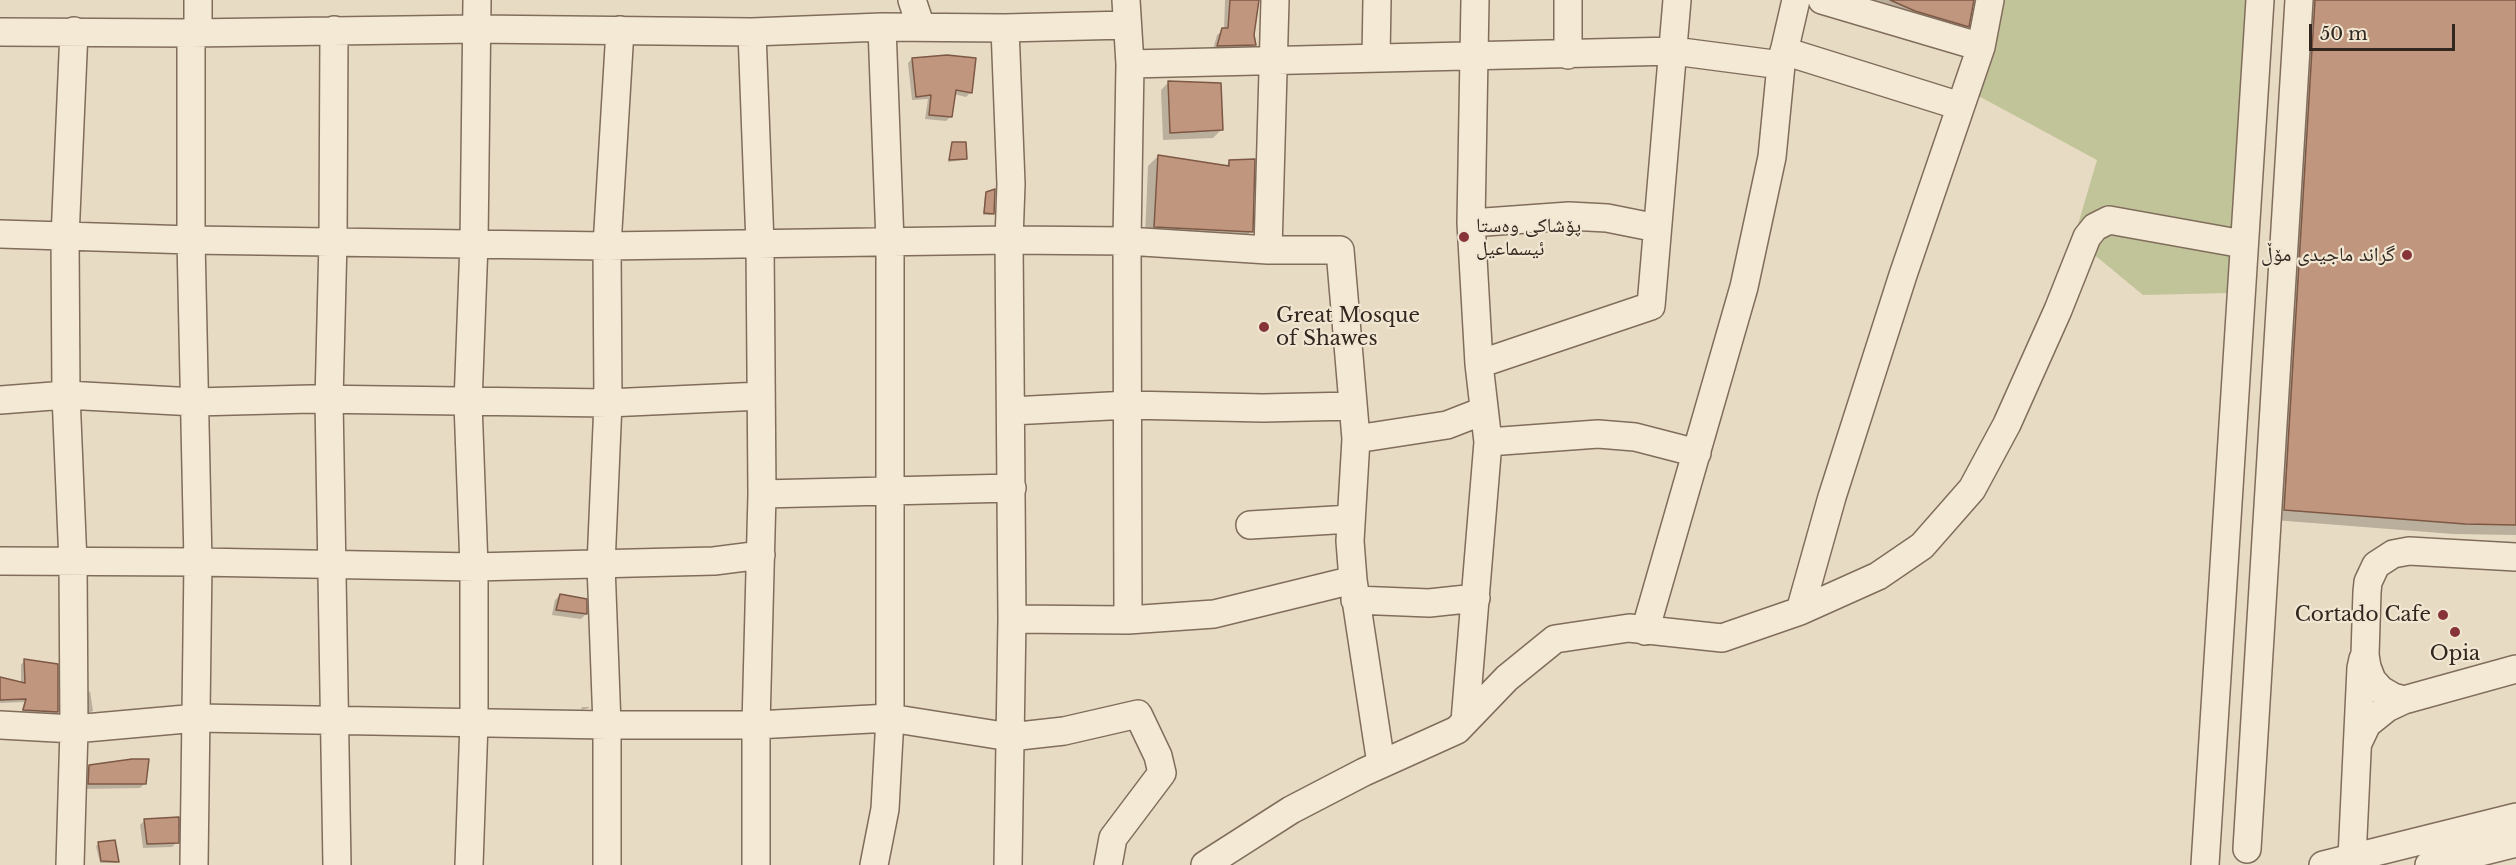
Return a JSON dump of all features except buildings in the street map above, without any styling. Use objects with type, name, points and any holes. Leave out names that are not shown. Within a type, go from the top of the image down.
[{"type":"street","points":[[194,865],[198,562],[191,240],[195,33],[198,0]]},
{"type":"street","points":[[469,865],[474,722],[474,567],[468,403],[474,243],[477,0]]},
{"type":"street","points":[[912,0],[921,27]]},
{"type":"street","points":[[1268,250],[1275,0]]},
{"type":"street","points":[[1376,58],[1377,0]]},
{"type":"street","points":[[1466,721],[1488,442],[1479,364],[1472,223],[1475,0]]},
{"type":"street","points":[[1568,0],[1568,54]]},
{"type":"street","points":[[1479,364],[1651,306],[1677,0]]},
{"type":"street","points":[[1646,630],[1744,287],[1772,158],[1783,58],[1796,0]]},
{"type":"street","points":[[1822,0],[1981,47]]},
{"type":"street","points":[[1800,611],[1832,497],[1981,47],[1990,0]]},
{"type":"street","points":[[2205,865],[2260,0]]},
{"type":"street","points":[[2247,849],[2299,0]]},
{"type":"street","points":[[0,32],[195,33],[475,29],[752,32],[882,27],[1005,28],[1127,13],[1130,64],[1127,241],[1128,620]]},
{"type":"street","points":[[874,865],[885,809],[890,718],[890,242],[882,27]]},
{"type":"street","points":[[1005,28],[1011,184],[1009,240],[1012,619],[1008,865]]},
{"type":"street","points":[[334,30],[333,241],[329,400],[338,865]]},
{"type":"street","points":[[607,865],[607,725],[602,565],[608,403],[607,246],[620,30]]},
{"type":"street","points":[[70,865],[74,729],[73,563],[66,395],[65,238],[74,31]]},
{"type":"street","points":[[752,32],[760,244],[762,494],[756,725],[756,865]]},
{"type":"street","points":[[1130,64],[1674,51],[1783,58],[1960,106]]},
{"type":"street","points":[[1472,223],[1569,216],[1607,218],[1657,228]]},
{"type":"street","points":[[1205,865],[1291,810],[1381,764],[1456,730],[1508,678],[1556,639],[1629,628],[1722,638],[1800,611],[1878,576],[1922,546],[1972,489],[2007,424],[2054,320],[2087,237],[2095,227],[2109,220],[2243,244]]},
{"type":"street","points":[[0,234],[65,238],[607,246],[1009,240],[1127,241],[1268,250],[1341,250],[1356,439],[1352,519],[1354,590],[1381,764]]},
{"type":"street","points":[[0,400],[66,395],[195,402],[329,400],[608,403],[760,396]]},
{"type":"street","points":[[1011,411],[1129,405],[1263,408],[1353,406]]},
{"type":"street","points":[[1356,439],[1447,424],[1483,411]]},
{"type":"street","points":[[1488,442],[1598,434],[1635,437],[1697,453]]},
{"type":"street","points":[[762,494],[1012,488]]},
{"type":"street","points":[[1250,525],[1352,519]]},
{"type":"street","points":[[2352,858],[2361,668],[2364,655],[2368,582],[2376,565],[2386,557],[2409,551],[2516,557]]},
{"type":"street","points":[[0,561],[474,567],[714,561],[761,555]]},
{"type":"street","points":[[1012,619],[1128,620],[1214,614],[1354,590],[1430,603],[1476,598]]},
{"type":"street","points":[[2364,655],[2372,680],[2393,698],[2404,700]]},
{"type":"street","points":[[2358,743],[2367,724],[2376,715],[2404,700],[2516,669]]},
{"type":"street","points":[[0,725],[74,729],[197,718],[607,725],[756,725],[890,718],[1010,737],[1064,731],[1138,714],[1158,756],[1162,773],[1113,837],[1108,865]]},
{"type":"street","points":[[2323,865],[2516,817]]},
{"type":"street","points":[[2429,865],[2516,843]]},
{"type":"green space","points":[[1999,0],[2251,0],[2229,293],[2143,295],[2074,238],[2097,160],[1973,93]]},
{"type":"place","name":"پۆشاکی وەستا ئیسماعیل","points":[[1464,237]]},
{"type":"place","name":"گراند ماجیدی مۆڵ","points":[[2407,255]]},
{"type":"place","name":"Great Mosque of Shawes","points":[[1264,327]]},
{"type":"place","name":"Cortado Cafe","points":[[2443,615]]},
{"type":"place","name":"Opia","points":[[2455,632]]}]
